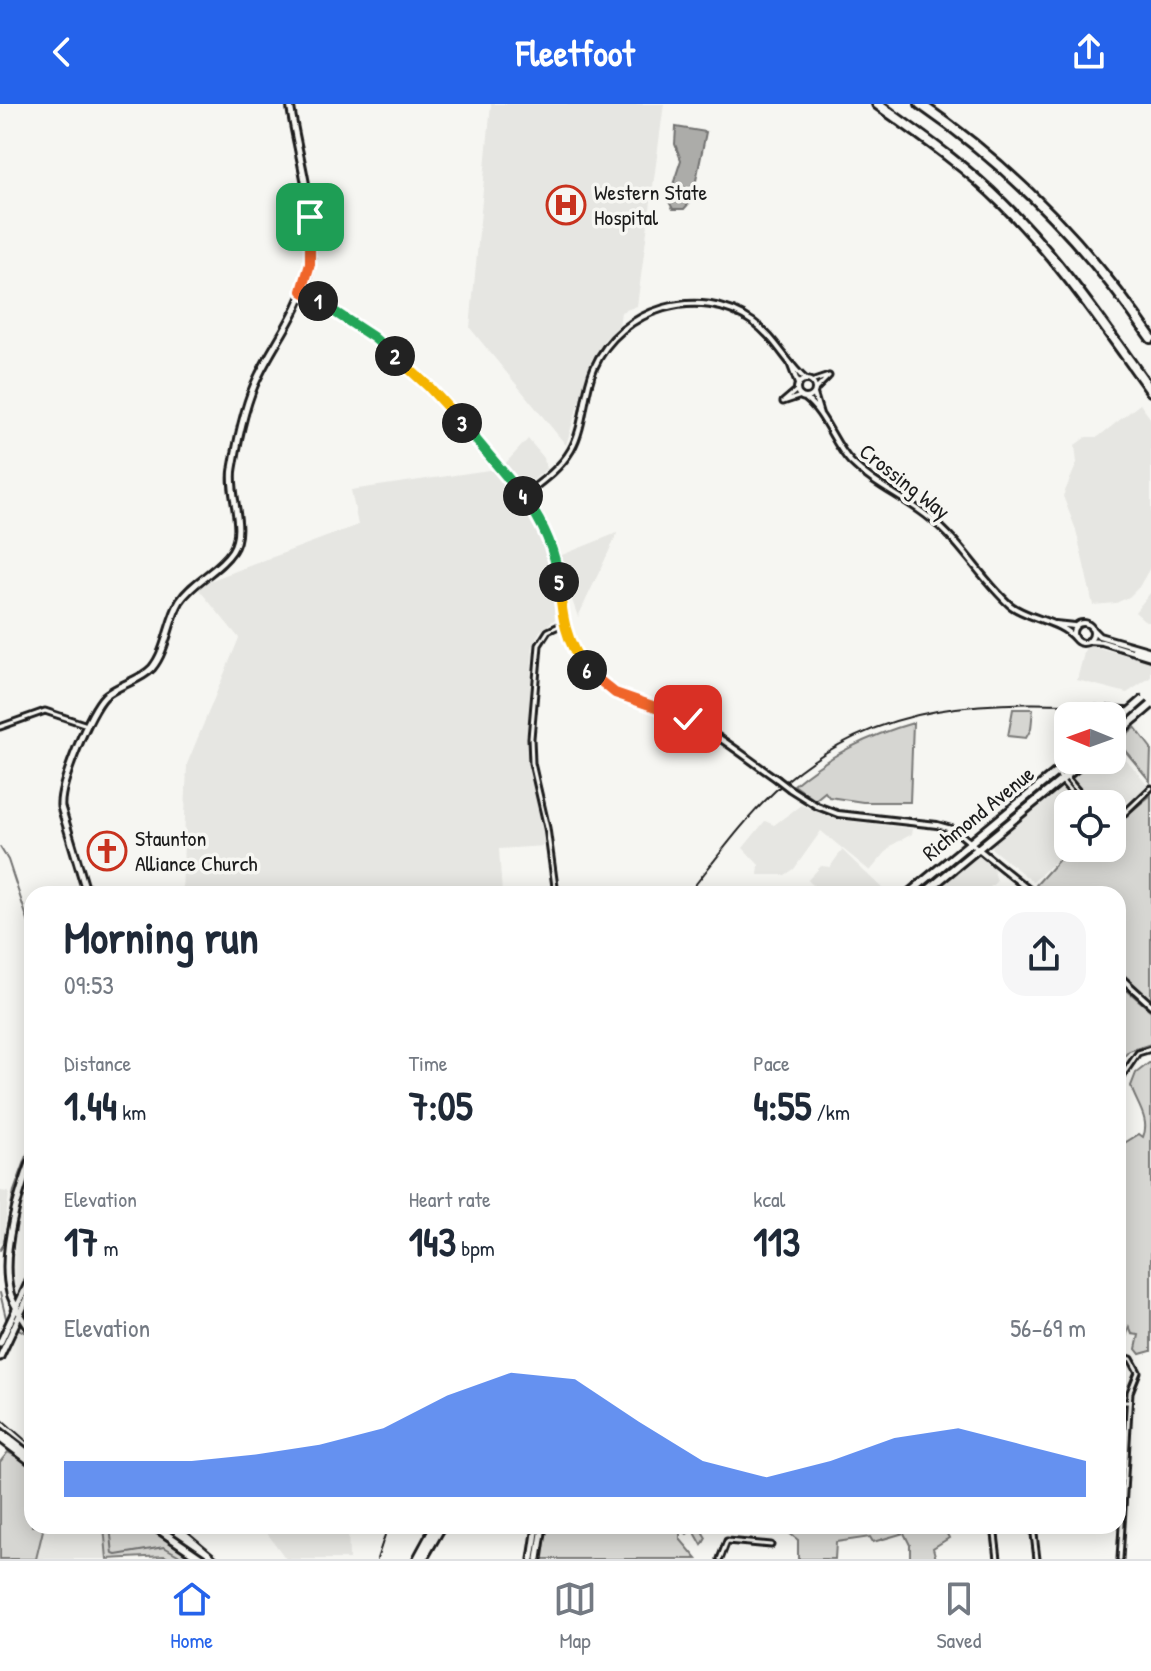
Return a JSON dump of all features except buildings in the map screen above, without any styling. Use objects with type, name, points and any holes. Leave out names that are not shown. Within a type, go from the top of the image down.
[{"type":"highway","points":[[877,104],[962,167],[1017,218],[1073,284],[1151,391]]},
{"type":"highway","points":[[920,104],[975,144],[1053,216],[1089,255],[1151,336]]},
{"type":"main road","points":[[85,886],[60,803],[66,778],[98,706],[107,695],[153,666],[183,597],[235,546],[237,527],[232,473],[247,412],[258,376],[302,291],[309,271],[311,226],[290,104]]},
{"type":"main road","points":[[1126,714],[1148,696]]},
{"type":"main road","points":[[1126,726],[1151,705]]},
{"type":"main road","name":"Richmond Avenue","points":[[918,886],[1054,773]]},
{"type":"main road","name":"Richmond Avenue","points":[[933,886],[1069,774]]},
{"type":"main road","points":[[24,1180],[16,1201],[6,1274],[10,1295],[24,1322]]},
{"type":"main road","points":[[0,1357],[11,1329],[20,1317],[24,1292]]},
{"type":"main road","points":[[10,1295],[22,1296]]},
{"type":"main road","points":[[0,1343],[24,1308]]},
{"type":"main road","points":[[0,1435],[24,1453]]},
{"type":"main road","points":[[167,1534],[204,1559]]},
{"type":"main road","points":[[173,1534],[204,1559]]},
{"type":"main road","points":[[417,1559],[431,1534]]},
{"type":"main road","points":[[423,1559],[437,1534]]},
{"type":"main road","points":[[535,1559],[537,1534]]},
{"type":"main road","points":[[535,1559],[541,1534]]},
{"type":"street","points":[[302,291],[373,337],[416,375],[523,496],[540,519],[552,547],[563,624],[579,659],[605,687],[625,698],[694,723],[812,804],[834,813],[945,826],[961,833],[1024,886]]},
{"type":"street","name":"Crossing Way","points":[[523,496],[565,458],[577,435],[596,364],[611,341],[639,318],[661,309],[688,304],[719,307],[744,316],[763,330],[809,381],[820,414]]},
{"type":"street","name":"Crossing Way","points":[[789,360],[803,397],[820,414],[845,455],[867,476],[931,518],[993,589],[1015,608],[1067,631],[1075,639]]},
{"type":"street","points":[[829,376],[814,391],[783,402],[798,387],[809,381],[829,376]]},
{"type":"street","points":[[555,886],[547,828],[531,756],[531,735],[539,645],[548,631],[563,624]]},
{"type":"street","name":"Crossing Way","points":[[1053,624],[1077,625]]},
{"type":"street","points":[[1127,647],[1088,641],[1082,643],[1075,639],[1073,630],[1077,625],[1086,624],[1099,636],[1151,654]]},
{"type":"street","points":[[1088,641],[1093,634],[1091,628]]},
{"type":"street","points":[[0,727],[45,711],[88,725]]},
{"type":"street","points":[[1060,774],[1076,790]]},
{"type":"street","points":[[1064,778],[1072,790]]},
{"type":"street","points":[[1126,809],[1151,788]]},
{"type":"street","points":[[1126,982],[1151,1005]]},
{"type":"street","points":[[1126,1070],[1138,1053],[1151,1049]]},
{"type":"street","points":[[1126,1357],[1131,1359],[1137,1370],[1137,1377],[1130,1389],[1126,1454]]},
{"type":"street","points":[[995,1534],[998,1559]]},
{"type":"street","points":[[1034,1534],[1037,1559]]},
{"type":"street","points":[[1120,1559],[1121,1534]]},
{"type":"street","points":[[720,1559],[727,1541],[771,1545]]},
{"type":"shaded area","name":"Western State Hospital","points":[[491,104],[664,104],[637,306],[621,312],[619,325],[592,359],[566,445],[470,328]]},
{"type":"shaded area","points":[[676,127],[706,132],[692,200],[684,209],[673,209],[668,200],[681,160],[675,144]]},
{"type":"shaded area","points":[[1140,404],[1151,419],[1151,566],[1129,597],[1116,603],[1093,605],[1076,530],[1063,496],[1077,463],[1075,445],[1086,437],[1098,437]]},
{"type":"shaded area","points":[[528,439],[544,458],[546,469],[526,486],[519,477],[515,480],[503,466]]},
{"type":"shaded area","points":[[496,469],[539,523],[536,525],[547,554],[555,619],[540,631],[533,646],[527,746],[545,846],[499,849],[501,886],[182,886],[187,764],[239,638],[196,586],[358,525],[351,490]]},
{"type":"shaded area","points":[[617,534],[578,617],[557,557]]},
{"type":"shaded area","points":[[1151,592],[1151,623],[1135,612]]},
{"type":"shaded area","points":[[1086,645],[1151,661],[1151,677],[1127,693],[1077,680]]},
{"type":"shaded area","points":[[1013,709],[1033,709],[1031,729],[1026,738],[1008,736]]},
{"type":"shaded area","points":[[913,723],[910,802],[863,802],[829,797],[825,792],[815,800],[794,785],[821,764],[850,748]]},
{"type":"shaded area","points":[[1135,727],[1151,748],[1150,781],[1126,752],[1126,735]]},
{"type":"shaded area","points":[[1126,759],[1149,786],[1126,803],[1126,790],[1056,790],[1076,774],[1126,774]]},
{"type":"shaded area","points":[[1054,792],[1054,862],[1033,882],[992,849],[992,843]]},
{"type":"shaded area","points":[[1151,795],[1151,1001],[1126,978],[1126,886],[1036,885],[1057,862],[1126,862],[1126,816]]},
{"type":"shaded area","points":[[801,805],[834,819],[913,829],[912,834],[892,845],[870,871],[821,831],[794,869],[785,875],[758,875],[759,865],[743,848],[765,821],[774,825]]},
{"type":"shaded area","points":[[842,850],[880,886],[814,886],[808,880],[821,866],[830,867]]},
{"type":"shaded area","points":[[979,856],[993,867],[997,881],[992,886],[940,886]]},
{"type":"shaded area","points":[[1126,991],[1151,1011],[1151,1044],[1126,1054]]},
{"type":"shaded area","points":[[1151,1063],[1151,1351],[1140,1354],[1136,1349],[1139,1335],[1132,1334],[1129,1327],[1126,1338],[1126,1142],[1139,1134],[1143,1137],[1145,1130],[1144,1117],[1131,1086],[1136,1073]]},
{"type":"shaded area","points":[[0,1191],[9,1192],[3,1243],[0,1242]]},
{"type":"shaded area","points":[[8,1452],[24,1461],[24,1534],[42,1534],[36,1559],[0,1559],[0,1462]]},
{"type":"shaded area","points":[[42,1534],[105,1534],[107,1559],[36,1559]]},
{"type":"shaded area","points":[[105,1534],[160,1534],[192,1559],[169,1559],[165,1556],[107,1559]]},
{"type":"shaded area","points":[[268,1534],[348,1534],[349,1559],[286,1559]]},
{"type":"shaded area","points":[[680,1534],[680,1539],[697,1559],[540,1559],[544,1536]]},
{"type":"shaded area","points":[[696,1534],[704,1534],[706,1538],[702,1545]]},
{"type":"shaded area","points":[[790,1534],[901,1534],[873,1542],[870,1537],[836,1542],[835,1559],[798,1559],[798,1540]]},
{"type":"shaded area","points":[[904,1534],[947,1534],[949,1538],[933,1548],[936,1559],[910,1559],[910,1545]]},
{"type":"waterway","points":[[0,847],[8,860],[24,909]]},
{"type":"waterway","points":[[0,1250],[24,1164]]},
{"type":"waterway","points":[[0,1293],[9,1321]]},
{"type":"waterway","points":[[17,1328],[24,1332]]},
{"type":"waterway","points":[[111,1534],[113,1554],[164,1547],[185,1559]]},
{"type":"railway","points":[[694,886],[740,828],[775,791],[818,758],[861,734],[906,718],[952,708],[1000,704],[1151,707]]},
{"type":"railway","points":[[0,1418],[24,1439]]},
{"type":"railway","points":[[190,1534],[220,1559]]},
{"type":"railway","points":[[377,1559],[385,1534]]},
{"type":"place","name":"Western State Hospital","points":[[566,205]]},
{"type":"place","name":"Staunton Alliance Church","points":[[107,851]]},
{"type":"route","points":[[310,217],[310,264],[302,291],[373,337],[420,378],[535,512],[545,529],[556,562],[566,633],[582,664],[595,679],[615,693],[688,719]]}]
